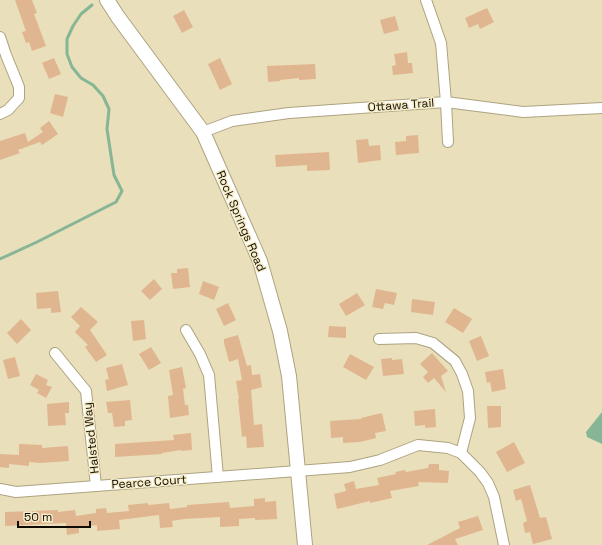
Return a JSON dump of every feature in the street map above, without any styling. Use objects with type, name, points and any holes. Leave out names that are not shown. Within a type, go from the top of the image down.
[{"type":"street","name":"Rock Springs Road","points":[[107,0],[203,132],[260,261],[280,331],[289,376],[305,545]]},
{"type":"street","points":[[426,0],[441,43],[448,142]]},
{"type":"street","points":[[0,37],[19,87],[19,98],[8,110],[0,114]]},
{"type":"street","name":"Ottawa Trail","points":[[203,132],[232,121],[288,113],[446,102],[523,112],[602,108]]},
{"type":"street","points":[[186,330],[200,354],[209,376],[218,477]]},
{"type":"street","points":[[379,339],[416,338],[433,343],[455,361],[462,374],[468,391],[470,418],[461,453],[480,472],[488,483],[494,497],[503,545]]},
{"type":"street","name":"Halsted Way","points":[[55,353],[86,391],[96,486]]},
{"type":"street","name":"Pearce Court","points":[[0,489],[16,492],[350,467],[380,460],[418,445],[448,448],[461,453]]},
{"type":"shaded area","points":[[602,412],[602,444],[587,437],[586,432]]},
{"type":"building","points":[[15,0],[32,0],[37,13],[34,14],[46,46],[32,51],[29,42],[26,43],[22,32],[26,31]]},
{"type":"building","points":[[487,8],[494,22],[480,29],[478,24],[469,28],[465,18]]},
{"type":"building","points":[[184,10],[193,27],[182,33],[173,16]]},
{"type":"building","points":[[395,16],[399,30],[384,34],[380,20]]},
{"type":"building","points":[[407,52],[408,63],[412,63],[413,73],[393,75],[392,66],[396,65],[394,54]]},
{"type":"building","points":[[54,58],[61,74],[49,79],[42,63]]},
{"type":"building","points":[[220,58],[232,84],[220,90],[208,64]]},
{"type":"building","points":[[315,64],[316,79],[299,80],[299,78],[268,82],[267,66]]},
{"type":"building","points":[[55,94],[68,97],[63,117],[50,113]]},
{"type":"building","points":[[49,121],[58,134],[42,145],[40,142],[18,150],[20,153],[0,160],[0,141],[25,133],[28,142],[43,132],[40,128]]},
{"type":"building","points":[[418,135],[419,153],[396,155],[395,142],[406,141],[406,136]]},
{"type":"building","points":[[368,139],[369,146],[380,145],[381,160],[358,163],[356,140]]},
{"type":"building","points":[[329,152],[330,170],[307,171],[307,165],[276,167],[275,155]]},
{"type":"building","points":[[188,268],[190,287],[173,289],[171,273],[177,273],[177,269]]},
{"type":"building","points":[[154,279],[162,289],[150,300],[141,291]]},
{"type":"building","points":[[203,281],[219,287],[214,300],[199,294]]},
{"type":"building","points":[[376,289],[397,293],[394,305],[385,303],[383,309],[372,307]]},
{"type":"building","points":[[58,291],[61,312],[51,313],[51,308],[37,309],[36,293]]},
{"type":"building","points":[[357,293],[365,305],[346,316],[339,304]]},
{"type":"building","points":[[412,299],[435,302],[433,315],[411,312]]},
{"type":"building","points":[[228,303],[236,320],[224,326],[216,309]]},
{"type":"building","points":[[81,307],[98,322],[90,330],[107,355],[96,362],[85,347],[88,345],[75,332],[80,326],[71,317]]},
{"type":"building","points":[[454,308],[472,319],[463,333],[445,322]]},
{"type":"building","points":[[21,319],[31,330],[17,344],[7,333]]},
{"type":"building","points":[[144,320],[146,339],[133,341],[131,321]]},
{"type":"building","points":[[329,326],[346,327],[346,338],[328,337]]},
{"type":"building","points":[[238,335],[247,366],[251,365],[252,375],[260,374],[262,387],[251,390],[254,425],[262,424],[264,447],[247,448],[246,436],[242,437],[236,381],[242,380],[238,359],[229,362],[224,343],[224,339]]},
{"type":"building","points":[[481,336],[489,356],[477,361],[469,341]]},
{"type":"building","points":[[151,347],[161,363],[149,370],[139,354]]},
{"type":"building","points":[[432,353],[448,371],[441,376],[446,392],[434,378],[428,383],[423,377],[428,372],[420,364]]},
{"type":"building","points":[[350,354],[374,367],[366,380],[343,367]]},
{"type":"building","points":[[15,357],[20,376],[8,379],[3,360]]},
{"type":"building","points":[[392,358],[392,360],[402,359],[404,374],[383,376],[381,359]]},
{"type":"building","points":[[122,364],[128,385],[107,391],[105,380],[109,379],[106,368]]},
{"type":"building","points":[[182,367],[186,388],[183,389],[185,405],[188,405],[189,415],[170,418],[168,396],[173,395],[169,370]]},
{"type":"building","points":[[503,369],[506,389],[492,392],[490,382],[487,383],[485,372]]},
{"type":"building","points":[[36,374],[48,380],[46,385],[52,387],[46,398],[37,393],[39,390],[30,385]]},
{"type":"building","points":[[130,400],[132,420],[125,421],[125,426],[114,427],[112,413],[108,413],[106,402]]},
{"type":"building","points":[[69,402],[69,413],[65,413],[66,425],[48,426],[47,404]]},
{"type":"building","points":[[487,406],[501,406],[501,427],[488,428]]},
{"type":"building","points":[[435,409],[436,427],[425,428],[425,425],[415,426],[414,411]]},
{"type":"building","points":[[382,413],[386,431],[375,433],[376,438],[360,442],[343,443],[343,437],[331,438],[330,421],[361,419]]},
{"type":"building","points":[[191,433],[192,450],[181,450],[162,454],[115,457],[115,444],[174,440],[173,435]]},
{"type":"building","points":[[514,442],[525,463],[507,472],[496,452]]},
{"type":"building","points":[[19,444],[42,445],[42,448],[68,446],[69,461],[40,463],[29,462],[29,466],[9,464],[9,468],[0,467],[0,454],[19,455]]},
{"type":"building","points":[[429,464],[439,464],[439,470],[449,471],[448,483],[418,482],[419,486],[390,491],[392,498],[370,503],[370,501],[337,509],[334,494],[346,491],[344,484],[354,481],[356,489],[379,485],[377,478],[396,474],[395,472],[405,470],[406,472],[428,468]]},
{"type":"building","points":[[530,485],[540,518],[546,517],[552,539],[533,544],[530,532],[525,533],[523,523],[527,521],[521,499],[516,501],[513,490]]},
{"type":"building","points":[[265,498],[265,502],[276,501],[277,519],[239,519],[239,526],[220,527],[220,517],[172,521],[173,527],[160,528],[159,515],[119,520],[120,529],[97,531],[97,525],[79,527],[79,533],[67,535],[66,523],[5,526],[5,512],[58,510],[58,512],[75,510],[76,516],[96,513],[96,509],[106,508],[107,513],[129,511],[128,505],[148,503],[148,505],[169,503],[170,509],[187,507],[187,505],[229,502],[230,508],[254,506],[254,499]]},
{"type":"building","points":[[478,516],[483,530],[455,539],[458,545],[427,545],[460,528],[458,522]]},
{"type":"waterway","points":[[0,259],[116,202],[122,191],[114,175],[107,129],[109,109],[103,96],[93,85],[81,78],[72,67],[67,54],[67,39],[73,26],[81,14],[92,5]]}]
